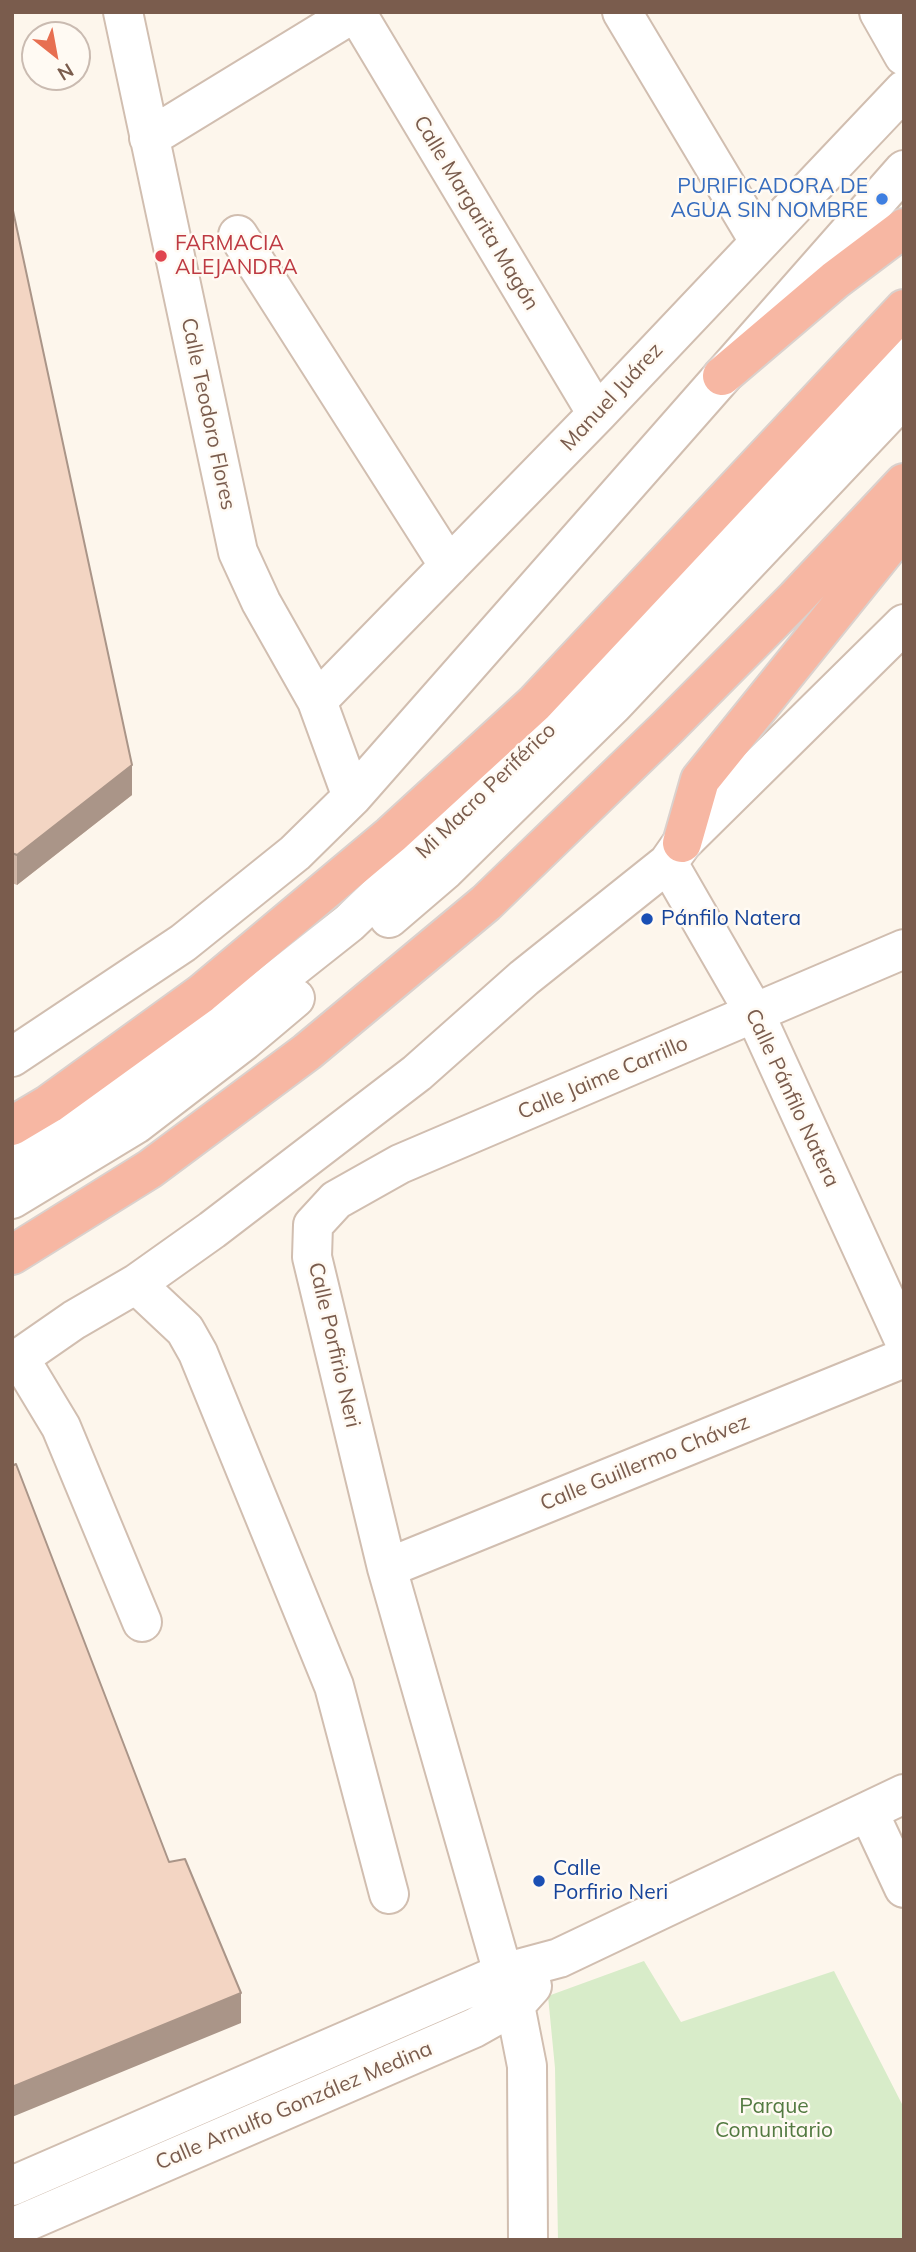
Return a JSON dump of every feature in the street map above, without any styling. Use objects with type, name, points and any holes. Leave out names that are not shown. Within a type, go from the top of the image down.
[{"type":"highway","points":[[722,376],[835,280],[904,228]]},
{"type":"highway","points":[[12,1126],[48,1104],[201,993],[391,835],[534,704],[904,309]]},
{"type":"highway","points":[[12,1255],[150,1169],[307,1052],[485,903],[685,710],[904,484]]},
{"type":"highway","points":[[675,853],[700,780],[904,527]]},
{"type":"street","name":"Calle Teodoro Flores","points":[[123,12],[238,552],[261,603],[317,701],[352,797]]},
{"type":"street","points":[[149,138],[356,12]]},
{"type":"street","name":"Calle Margarita Magón","points":[[356,12],[597,414]]},
{"type":"street","points":[[622,12],[759,241]]},
{"type":"street","points":[[879,12],[904,56]]},
{"type":"street","name":"Manuel Juárez","points":[[317,701],[597,414],[904,90]]},
{"type":"street","points":[[12,1058],[183,943],[295,853],[352,797],[904,170]]},
{"type":"street","points":[[238,235],[449,566]]},
{"type":"street","name":"Mi Macro Periférico","points":[[12,1163],[112,1103],[229,1018],[349,923],[538,742],[904,355]]},
{"type":"street","name":"Mi Macro Periférico","points":[[12,1199],[136,1124],[244,1041],[445,870],[613,705],[904,397]]},
{"type":"street","points":[[142,1622],[61,1427],[16,1361],[212,1230],[417,1073],[524,978],[675,853],[904,624]]},
{"type":"street","name":"Calle Pánfilo Natera","points":[[675,853],[755,1014],[904,1340]]},
{"type":"street","name":"Calle Jaime Carrillo","points":[[313,1225],[336,1200],[400,1164],[904,949]]},
{"type":"street","name":"Calle Porfirio Neri","points":[[313,1225],[312,1257],[387,1568],[509,1989],[527,2066],[528,2240]]},
{"type":"street","points":[[136,1283],[185,1330],[198,1353],[334,1686],[389,1894]]},
{"type":"street","name":"Calle Guillermo Chávez","points":[[387,1568],[904,1357]]},
{"type":"street","name":"Calle Arnulfo González Medina","points":[[12,2186],[509,1989],[559,1958],[904,1794]]},
{"type":"street","points":[[868,1811],[904,1888]]},
{"type":"street","name":"Calle Arnulfo González Medina","points":[[12,2228],[474,2028],[509,1989]]},
{"type":"green space","name":"Parque Comunitario","points":[[644,1961],[681,2022],[834,1971],[904,2108],[904,2240],[558,2240],[555,2068],[548,1996]]},
{"type":"building","points":[[12,206],[132,765],[17,855],[12,853]]},
{"type":"building","points":[[16,1464],[169,1862],[185,1859],[241,1993],[12,2087],[12,1466]]},
{"type":"place","name":"PURIFICADORA DE AGUA SIN NOMBRE","points":[[882,199]]},
{"type":"place","name":"FARMACIA ALEJANDRA","points":[[161,256]]},
{"type":"place","name":"Pánfilo Natera","points":[[647,919]]},
{"type":"place","name":"Calle Porfirio Neri","points":[[539,1881]]}]
